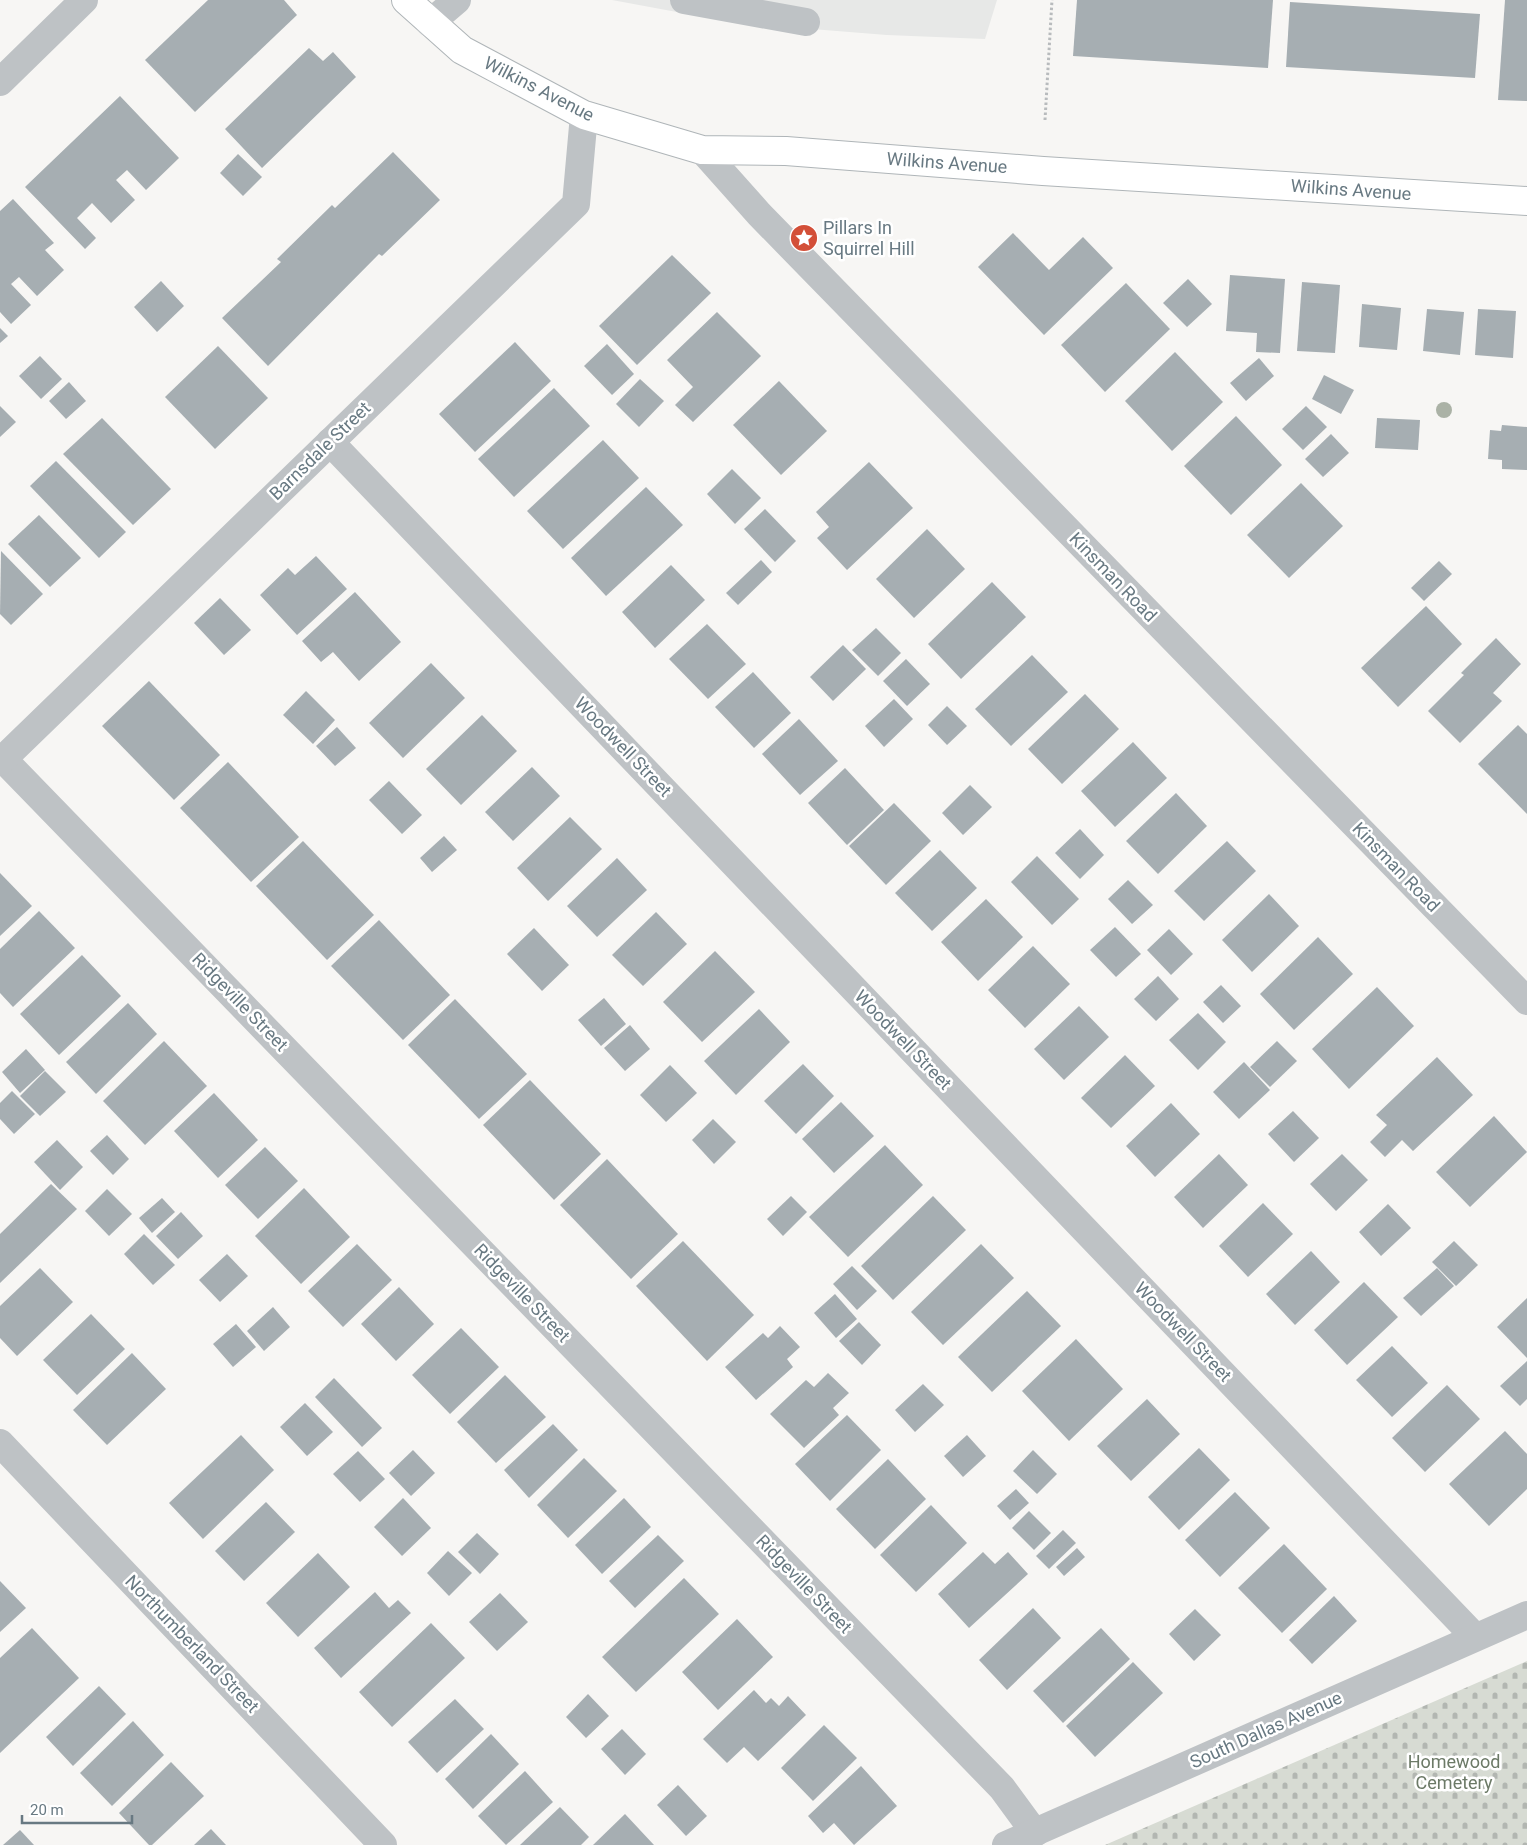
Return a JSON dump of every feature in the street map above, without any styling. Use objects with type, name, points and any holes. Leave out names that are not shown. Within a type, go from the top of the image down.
[{"type":"main road","name":"Wilkins Avenue","points":[[406,0],[430,24],[462,50],[584,115],[702,150],[786,151],[1043,171],[1527,201]]},
{"type":"street","points":[[0,82],[84,0]]},
{"type":"street","points":[[430,24],[457,0]]},
{"type":"street","points":[[684,0],[806,22]]},
{"type":"street","name":"Barnsdale Street","points":[[1,760],[576,204],[584,115]]},
{"type":"street","name":"Kinsman Road","points":[[702,150],[759,214],[1527,1001]]},
{"type":"street","name":"Woodwell Street","points":[[330,442],[1476,1637]]},
{"type":"street","name":"Ridgeville Street","points":[[1,760],[1002,1788],[1035,1833]]},
{"type":"street","name":"Northumberland Street","points":[[0,1443],[383,1845]]},
{"type":"street","name":"South Dallas Avenue","points":[[1006,1845],[1527,1615]]},
{"type":"path","points":[[1045,120],[1052,0]]},
{"type":"shaded area","points":[[612,0],[997,0],[985,39],[887,35],[736,23]]},
{"type":"green space","name":"Homewood Cemetery","points":[[1527,1661],[1527,1845],[1105,1845]]},
{"type":"building","points":[[208,0],[284,0],[297,15],[195,112],[145,60]]},
{"type":"building","points":[[1077,0],[1273,0],[1268,68],[1073,56]]},
{"type":"building","points":[[1505,0],[1527,0],[1527,101],[1498,100]]},
{"type":"building","points":[[1290,2],[1480,14],[1475,78],[1286,67]]},
{"type":"building","points":[[309,48],[323,61],[333,52],[356,77],[262,168],[225,129]]},
{"type":"building","points":[[120,96],[179,158],[146,190],[127,170],[116,180],[135,200],[111,223],[92,203],[77,218],[96,238],[85,249],[25,187]]},
{"type":"building","points":[[393,152],[440,200],[382,256],[379,254],[268,366],[222,318],[281,262],[277,259],[332,205],[335,208]]},
{"type":"building","points":[[238,154],[262,177],[243,196],[220,173]]},
{"type":"building","points":[[13,199],[54,243],[45,250],[64,270],[37,296],[19,277],[11,284],[31,305],[11,324],[0,312],[0,211]]},
{"type":"building","points":[[1013,233],[1049,270],[1083,237],[1113,268],[1044,335],[978,267]]},
{"type":"building","points":[[672,255],[711,293],[637,365],[599,326]]},
{"type":"building","points":[[1230,275],[1285,279],[1280,353],[1256,352],[1257,333],[1226,331]]},
{"type":"building","points":[[1188,279],[1212,304],[1187,327],[1163,303]]},
{"type":"building","points":[[161,281],[184,306],[157,332],[134,307]]},
{"type":"building","points":[[1302,282],[1340,285],[1335,353],[1297,351]]},
{"type":"building","points":[[1126,283],[1170,329],[1105,392],[1061,345]]},
{"type":"building","points":[[1362,304],[1401,308],[1397,350],[1359,347]]},
{"type":"building","points":[[1427,309],[1464,312],[1460,355],[1423,351]]},
{"type":"building","points":[[1478,309],[1516,311],[1513,358],[1475,355]]},
{"type":"building","points":[[717,312],[761,356],[693,422],[675,405],[693,387],[667,360]]},
{"type":"building","points":[[0,328],[8,336],[0,343]]},
{"type":"building","points":[[515,342],[551,381],[475,452],[439,414]]},
{"type":"building","points":[[607,344],[634,374],[612,395],[584,366]]},
{"type":"building","points":[[218,346],[268,398],[215,449],[165,397]]},
{"type":"building","points":[[1175,352],[1223,402],[1172,451],[1125,401]]},
{"type":"building","points":[[40,356],[62,379],[41,399],[19,376]]},
{"type":"building","points":[[1259,358],[1274,376],[1246,401],[1230,383]]},
{"type":"building","points":[[1324,375],[1354,390],[1341,414],[1312,399]]},
{"type":"building","points":[[640,379],[664,401],[639,427],[616,404]]},
{"type":"building","points":[[779,381],[827,431],[781,475],[733,425]]},
{"type":"building","points":[[69,382],[86,401],[66,419],[49,401]]},
{"type":"building","points":[[554,388],[590,426],[514,497],[478,459]]},
{"type":"building","points":[[0,406],[16,422],[0,437]]},
{"type":"building","points":[[1306,406],[1327,427],[1303,450],[1282,429]]},
{"type":"building","points":[[1236,416],[1282,465],[1231,515],[1184,466]]},
{"type":"building","points":[[102,418],[171,489],[133,525],[63,454]]},
{"type":"building","points":[[1377,418],[1420,420],[1418,450],[1375,448]]},
{"type":"building","points":[[1502,425],[1527,427],[1527,470],[1502,469],[1502,460],[1488,459],[1490,430],[1501,431]]},
{"type":"building","points":[[1331,434],[1349,453],[1323,477],[1305,459]]},
{"type":"building","points":[[603,440],[639,478],[563,549],[527,511]]},
{"type":"building","points":[[56,461],[126,532],[99,558],[30,486]]},
{"type":"building","points":[[869,462],[913,508],[847,570],[817,538],[829,527],[816,512]]},
{"type":"building","points":[[732,469],[761,498],[735,524],[707,494]]},
{"type":"building","points":[[1301,483],[1343,526],[1289,578],[1247,535]]},
{"type":"building","points":[[646,487],[683,525],[606,596],[571,558]]},
{"type":"building","points":[[765,509],[796,541],[775,562],[744,529]]},
{"type":"building","points":[[39,515],[81,558],[50,587],[8,544]]},
{"type":"building","points":[[927,529],[965,569],[914,618],[876,579]]},
{"type":"building","points":[[1,551],[43,594],[11,625],[0,614]]},
{"type":"building","points":[[316,556],[347,589],[297,635],[260,595],[288,568],[295,575]]},
{"type":"building","points":[[761,560],[772,572],[738,605],[726,593]]},
{"type":"building","points":[[1439,561],[1452,574],[1424,601],[1411,588]]},
{"type":"building","points":[[671,565],[705,600],[655,648],[622,612]]},
{"type":"building","points":[[992,582],[1026,617],[961,679],[928,644]]},
{"type":"building","points":[[355,592],[401,642],[359,681],[333,652],[321,662],[302,641]]},
{"type":"building","points":[[220,598],[251,630],[224,655],[194,623]]},
{"type":"building","points":[[1426,606],[1462,644],[1398,707],[1361,668]]},
{"type":"building","points":[[707,624],[746,664],[708,699],[669,659]]},
{"type":"building","points":[[876,628],[901,653],[878,676],[852,650]]},
{"type":"building","points":[[1496,638],[1521,664],[1493,693],[1502,701],[1460,743],[1428,711],[1464,675],[1461,673]]},
{"type":"building","points":[[843,645],[866,669],[833,701],[810,677]]},
{"type":"building","points":[[1032,655],[1068,692],[1011,746],[975,709]]},
{"type":"building","points":[[906,659],[930,684],[907,706],[883,681]]},
{"type":"building","points":[[431,663],[465,698],[403,758],[369,723]]},
{"type":"building","points":[[753,672],[791,713],[754,748],[715,707]]},
{"type":"building","points":[[149,681],[220,755],[174,800],[102,726]]},
{"type":"building","points":[[306,691],[335,720],[313,744],[283,715]]},
{"type":"building","points":[[1085,694],[1119,729],[1062,784],[1028,749]]},
{"type":"building","points":[[894,699],[913,719],[884,747],[865,726]]},
{"type":"building","points":[[947,706],[967,726],[947,745],[928,725]]},
{"type":"building","points":[[482,715],[517,751],[461,805],[426,769]]},
{"type":"building","points":[[799,719],[838,761],[800,795],[762,754]]},
{"type":"building","points":[[1518,725],[1527,734],[1527,814],[1478,764]]},
{"type":"building","points":[[337,727],[356,748],[335,766],[316,746]]},
{"type":"building","points":[[1133,742],[1167,778],[1115,827],[1081,791]]},
{"type":"building","points":[[228,762],[299,837],[251,882],[180,808]]},
{"type":"building","points":[[532,767],[560,796],[513,841],[485,812]]},
{"type":"building","points":[[845,768],[884,810],[847,845],[808,803]]},
{"type":"building","points":[[389,781],[422,815],[402,834],[369,800]]},
{"type":"building","points":[[970,785],[992,807],[963,835],[942,813]]},
{"type":"building","points":[[1176,793],[1207,826],[1158,874],[1126,841]]},
{"type":"building","points":[[894,803],[931,841],[886,885],[849,846]]},
{"type":"building","points":[[570,817],[602,849],[548,901],[517,868]]},
{"type":"building","points":[[1080,829],[1104,855],[1080,879],[1055,853]]},
{"type":"building","points":[[444,836],[457,850],[432,872],[420,858]]},
{"type":"building","points":[[303,841],[374,915],[327,960],[256,886]]},
{"type":"building","points":[[1227,841],[1256,871],[1204,921],[1174,891]]},
{"type":"building","points":[[940,850],[977,888],[932,931],[895,893]]},
{"type":"building","points":[[1037,856],[1079,899],[1052,925],[1011,882]]},
{"type":"building","points":[[617,858],[647,890],[597,937],[567,906]]},
{"type":"building","points":[[0,873],[32,906],[0,936]]},
{"type":"building","points":[[1128,880],[1153,905],[1132,924],[1108,899]]},
{"type":"building","points":[[1269,894],[1299,926],[1252,972],[1222,940]]},
{"type":"building","points":[[986,899],[1023,937],[978,981],[941,942]]},
{"type":"building","points":[[39,911],[75,948],[13,1007],[0,993],[0,949]]},
{"type":"building","points":[[656,912],[687,944],[643,986],[612,955]]},
{"type":"building","points":[[379,920],[450,995],[403,1040],[331,966]]},
{"type":"building","points":[[1115,927],[1141,954],[1116,977],[1090,950]]},
{"type":"building","points":[[534,928],[569,965],[542,991],[507,954]]},
{"type":"building","points":[[1169,929],[1193,954],[1171,975],[1147,950]]},
{"type":"building","points":[[1318,937],[1353,974],[1294,1030],[1260,994]]},
{"type":"building","points":[[1033,946],[1070,984],[1025,1028],[988,990]]},
{"type":"building","points":[[715,951],[755,992],[702,1042],[663,1002]]},
{"type":"building","points":[[82,955],[121,996],[59,1055],[20,1014]]},
{"type":"building","points":[[1158,976],[1179,999],[1156,1021],[1134,999]]},
{"type":"building","points":[[1221,985],[1241,1006],[1223,1023],[1203,1002]]},
{"type":"building","points":[[1377,987],[1414,1026],[1349,1089],[1312,1049]]},
{"type":"building","points":[[604,998],[626,1024],[601,1046],[578,1020]]},
{"type":"building","points":[[455,999],[527,1074],[479,1119],[408,1045]]},
{"type":"building","points":[[128,1003],[157,1034],[96,1094],[66,1062]]},
{"type":"building","points":[[1079,1006],[1109,1037],[1064,1080],[1034,1049]]},
{"type":"building","points":[[759,1009],[790,1042],[736,1095],[704,1061]]},
{"type":"building","points":[[1198,1013],[1226,1042],[1198,1070],[1169,1040]]},
{"type":"building","points":[[630,1025],[650,1049],[625,1071],[604,1048]]},
{"type":"building","points":[[164,1041],[207,1086],[145,1145],[103,1101]]},
{"type":"building","points":[[1277,1041],[1297,1061],[1270,1087],[1250,1067]]},
{"type":"building","points":[[26,1049],[45,1070],[20,1093],[2,1072]]},
{"type":"building","points":[[1125,1055],[1155,1086],[1111,1128],[1081,1098]]},
{"type":"building","points":[[1437,1057],[1473,1095],[1413,1151],[1402,1140],[1385,1157],[1370,1142],[1387,1125],[1376,1115]]},
{"type":"building","points":[[1244,1062],[1270,1090],[1239,1119],[1213,1092]]},
{"type":"building","points":[[803,1064],[834,1096],[796,1134],[764,1101]]},
{"type":"building","points":[[670,1065],[697,1093],[666,1122],[640,1095]]},
{"type":"building","points":[[45,1071],[66,1092],[40,1116],[20,1096]]},
{"type":"building","points":[[530,1080],[601,1154],[554,1200],[483,1125]]},
{"type":"building","points":[[12,1091],[35,1114],[14,1134],[0,1119],[0,1103]]},
{"type":"building","points":[[214,1093],[258,1140],[218,1178],[174,1131]]},
{"type":"building","points":[[841,1102],[874,1136],[834,1173],[802,1139]]},
{"type":"building","points":[[1171,1103],[1200,1134],[1155,1177],[1126,1146]]},
{"type":"building","points":[[1293,1111],[1319,1138],[1294,1162],[1268,1134]]},
{"type":"building","points":[[1494,1116],[1527,1152],[1470,1207],[1436,1172]]},
{"type":"building","points":[[713,1119],[736,1142],[714,1164],[692,1140]]},
{"type":"building","points":[[107,1135],[129,1159],[113,1175],[90,1151]]},
{"type":"building","points":[[57,1140],[83,1167],[60,1190],[34,1162]]},
{"type":"building","points":[[885,1145],[923,1185],[848,1257],[809,1217]]},
{"type":"building","points":[[265,1147],[298,1181],[258,1219],[225,1185]]},
{"type":"building","points":[[1219,1154],[1248,1185],[1203,1228],[1174,1197]]},
{"type":"building","points":[[1342,1154],[1368,1180],[1336,1211],[1310,1184]]},
{"type":"building","points":[[607,1159],[678,1234],[631,1279],[560,1205]]},
{"type":"building","points":[[51,1184],[77,1209],[0,1283],[0,1234]]},
{"type":"building","points":[[304,1188],[350,1237],[301,1284],[255,1236]]},
{"type":"building","points":[[107,1189],[132,1214],[109,1236],[85,1211]]},
{"type":"building","points":[[791,1196],[807,1212],[783,1236],[767,1219]]},
{"type":"building","points":[[933,1196],[966,1230],[893,1300],[861,1266]]},
{"type":"building","points":[[162,1198],[175,1212],[152,1233],[139,1218]]},
{"type":"building","points":[[1263,1203],[1293,1234],[1248,1277],[1219,1246]]},
{"type":"building","points":[[1388,1204],[1411,1228],[1381,1256],[1359,1232]]},
{"type":"building","points":[[181,1212],[203,1236],[178,1259],[156,1236]]},
{"type":"building","points":[[144,1234],[175,1265],[153,1285],[124,1254]]},
{"type":"building","points":[[683,1241],[754,1315],[707,1361],[636,1286]]},
{"type":"building","points":[[1454,1241],[1478,1265],[1456,1286],[1432,1262]]},
{"type":"building","points":[[357,1244],[392,1280],[343,1327],[308,1291]]},
{"type":"building","points":[[981,1244],[1014,1278],[943,1345],[911,1312]]},
{"type":"building","points":[[1311,1251],[1340,1282],[1295,1325],[1266,1294]]},
{"type":"building","points":[[227,1254],[248,1276],[220,1302],[199,1280]]},
{"type":"building","points":[[852,1266],[877,1291],[857,1310],[833,1284]]},
{"type":"building","points":[[40,1268],[73,1302],[17,1356],[0,1338],[0,1306]]},
{"type":"building","points":[[1437,1268],[1454,1286],[1421,1316],[1403,1298]]},
{"type":"building","points":[[1364,1282],[1398,1317],[1347,1365],[1314,1330]]},
{"type":"building","points":[[399,1287],[434,1324],[396,1361],[361,1324]]},
{"type":"building","points":[[1027,1291],[1061,1326],[992,1392],[958,1357]]},
{"type":"building","points":[[835,1294],[857,1319],[836,1338],[814,1313]]},
{"type":"building","points":[[1527,1298],[1527,1358],[1497,1327]]},
{"type":"building","points":[[273,1307],[290,1327],[264,1351],[247,1331]]},
{"type":"building","points":[[91,1314],[125,1349],[77,1395],[43,1360]]},
{"type":"building","points":[[859,1322],[881,1345],[862,1365],[839,1341]]},
{"type":"building","points":[[236,1324],[256,1347],[233,1367],[213,1344]]},
{"type":"building","points":[[780,1326],[800,1347],[787,1359],[793,1367],[756,1400],[725,1367],[763,1333],[768,1338]]},
{"type":"building","points":[[461,1328],[499,1367],[450,1414],[412,1375]]},
{"type":"building","points":[[1076,1339],[1123,1389],[1069,1441],[1022,1391]]},
{"type":"building","points":[[1392,1346],[1428,1383],[1392,1417],[1356,1380]]},
{"type":"building","points":[[132,1353],[166,1389],[107,1445],[73,1410]]},
{"type":"building","points":[[1527,1361],[1527,1399],[1520,1406],[1500,1386]]},
{"type":"building","points":[[828,1373],[849,1393],[833,1408],[839,1415],[804,1448],[770,1414],[806,1380],[814,1387]]},
{"type":"building","points":[[505,1375],[546,1417],[496,1463],[457,1422]]},
{"type":"building","points":[[334,1378],[382,1428],[362,1447],[315,1397]]},
{"type":"building","points":[[923,1384],[944,1405],[915,1432],[895,1410]]},
{"type":"building","points":[[1447,1385],[1480,1419],[1425,1472],[1392,1438]]},
{"type":"building","points":[[1147,1399],[1180,1434],[1131,1481],[1097,1446]]},
{"type":"building","points":[[305,1403],[333,1432],[307,1456],[280,1427]]},
{"type":"building","points":[[847,1415],[881,1450],[830,1501],[795,1464]]},
{"type":"building","points":[[553,1424],[578,1450],[529,1498],[504,1470]]},
{"type":"building","points":[[1505,1431],[1527,1454],[1527,1489],[1489,1526],[1449,1484]]},
{"type":"building","points":[[241,1435],[274,1470],[203,1539],[169,1503]]},
{"type":"building","points":[[967,1435],[986,1456],[963,1477],[944,1456]]},
{"type":"building","points":[[1199,1448],[1230,1480],[1179,1530],[1148,1497]]},
{"type":"building","points":[[413,1450],[435,1473],[411,1496],[389,1473]]},
{"type":"building","points":[[1033,1450],[1057,1474],[1037,1494],[1013,1471]]},
{"type":"building","points":[[358,1451],[385,1479],[360,1502],[333,1474]]},
{"type":"building","points":[[584,1458],[617,1491],[568,1538],[537,1505]]},
{"type":"building","points":[[888,1459],[926,1499],[875,1549],[836,1509]]},
{"type":"building","points":[[1016,1489],[1029,1503],[1010,1520],[997,1506]]},
{"type":"building","points":[[1235,1492],[1270,1528],[1220,1577],[1185,1540]]},
{"type":"building","points":[[403,1498],[431,1528],[402,1556],[374,1527]]},
{"type":"building","points":[[624,1498],[651,1527],[602,1574],[575,1545]]},
{"type":"building","points":[[266,1502],[295,1532],[244,1581],[215,1551]]},
{"type":"building","points":[[931,1505],[967,1543],[916,1592],[880,1555]]},
{"type":"building","points":[[1029,1511],[1051,1533],[1034,1550],[1012,1528]]},
{"type":"building","points":[[1063,1530],[1076,1543],[1049,1569],[1036,1556]]},
{"type":"building","points":[[477,1533],[499,1554],[480,1574],[458,1552]]},
{"type":"building","points":[[658,1535],[684,1561],[635,1608],[609,1581]]},
{"type":"building","points":[[1284,1544],[1327,1589],[1282,1633],[1238,1588]]},
{"type":"building","points":[[1077,1548],[1085,1557],[1064,1576],[1056,1567]]},
{"type":"building","points":[[448,1551],[472,1573],[449,1596],[427,1573]]},
{"type":"building","points":[[983,1552],[995,1564],[1008,1552],[1028,1574],[969,1628],[938,1594]]},
{"type":"building","points":[[318,1553],[350,1587],[298,1637],[266,1603]]},
{"type":"building","points":[[684,1578],[719,1614],[636,1692],[602,1657]]},
{"type":"building","points":[[0,1581],[26,1608],[0,1632]]},
{"type":"building","points":[[375,1592],[389,1608],[398,1600],[411,1613],[341,1678],[314,1648]]},
{"type":"building","points":[[500,1593],[528,1622],[497,1651],[469,1622]]},
{"type":"building","points":[[1334,1596],[1357,1621],[1312,1664],[1289,1640]]},
{"type":"building","points":[[1033,1608],[1061,1638],[1007,1690],[979,1660]]},
{"type":"building","points":[[1195,1609],[1221,1635],[1194,1661],[1169,1634]]},
{"type":"building","points":[[737,1619],[773,1657],[718,1710],[682,1672]]},
{"type":"building","points":[[431,1623],[465,1658],[392,1727],[359,1692]]},
{"type":"building","points":[[32,1628],[79,1678],[0,1753],[0,1658]]},
{"type":"building","points":[[1101,1628],[1130,1659],[1063,1723],[1033,1691]]},
{"type":"building","points":[[1133,1662],[1163,1693],[1095,1757],[1066,1726]]},
{"type":"building","points":[[99,1686],[126,1714],[73,1766],[46,1737]]},
{"type":"building","points":[[754,1690],[766,1703],[771,1698],[779,1706],[788,1696],[806,1715],[758,1761],[744,1747],[727,1763],[703,1739]]},
{"type":"building","points":[[588,1694],[609,1716],[586,1738],[566,1717]]},
{"type":"building","points":[[455,1699],[484,1729],[437,1773],[408,1742]]},
{"type":"building","points":[[133,1721],[164,1755],[112,1806],[80,1773]]},
{"type":"building","points":[[824,1725],[857,1758],[813,1801],[781,1768]]},
{"type":"building","points":[[622,1729],[646,1754],[625,1775],[601,1749]]},
{"type":"building","points":[[491,1734],[519,1764],[473,1809],[445,1779]]},
{"type":"building","points":[[171,1762],[204,1796],[152,1845],[149,1845],[119,1813]]},
{"type":"building","points":[[861,1766],[897,1806],[854,1845],[834,1823],[823,1833],[808,1816]]},
{"type":"building","points":[[525,1771],[553,1802],[506,1845],[478,1816]]},
{"type":"building","points":[[678,1785],[707,1816],[686,1836],[657,1805]]},
{"type":"building","points":[[560,1807],[589,1837],[581,1845],[520,1845]]},
{"type":"building","points":[[625,1814],[654,1845],[593,1845]]},
{"type":"building","points":[[211,1829],[226,1845],[194,1845]]},
{"type":"building","points":[[20,1830],[34,1845],[3,1845]]},
{"type":"place","name":"Pillars In Squirrel Hill","points":[[804,238]]}]
